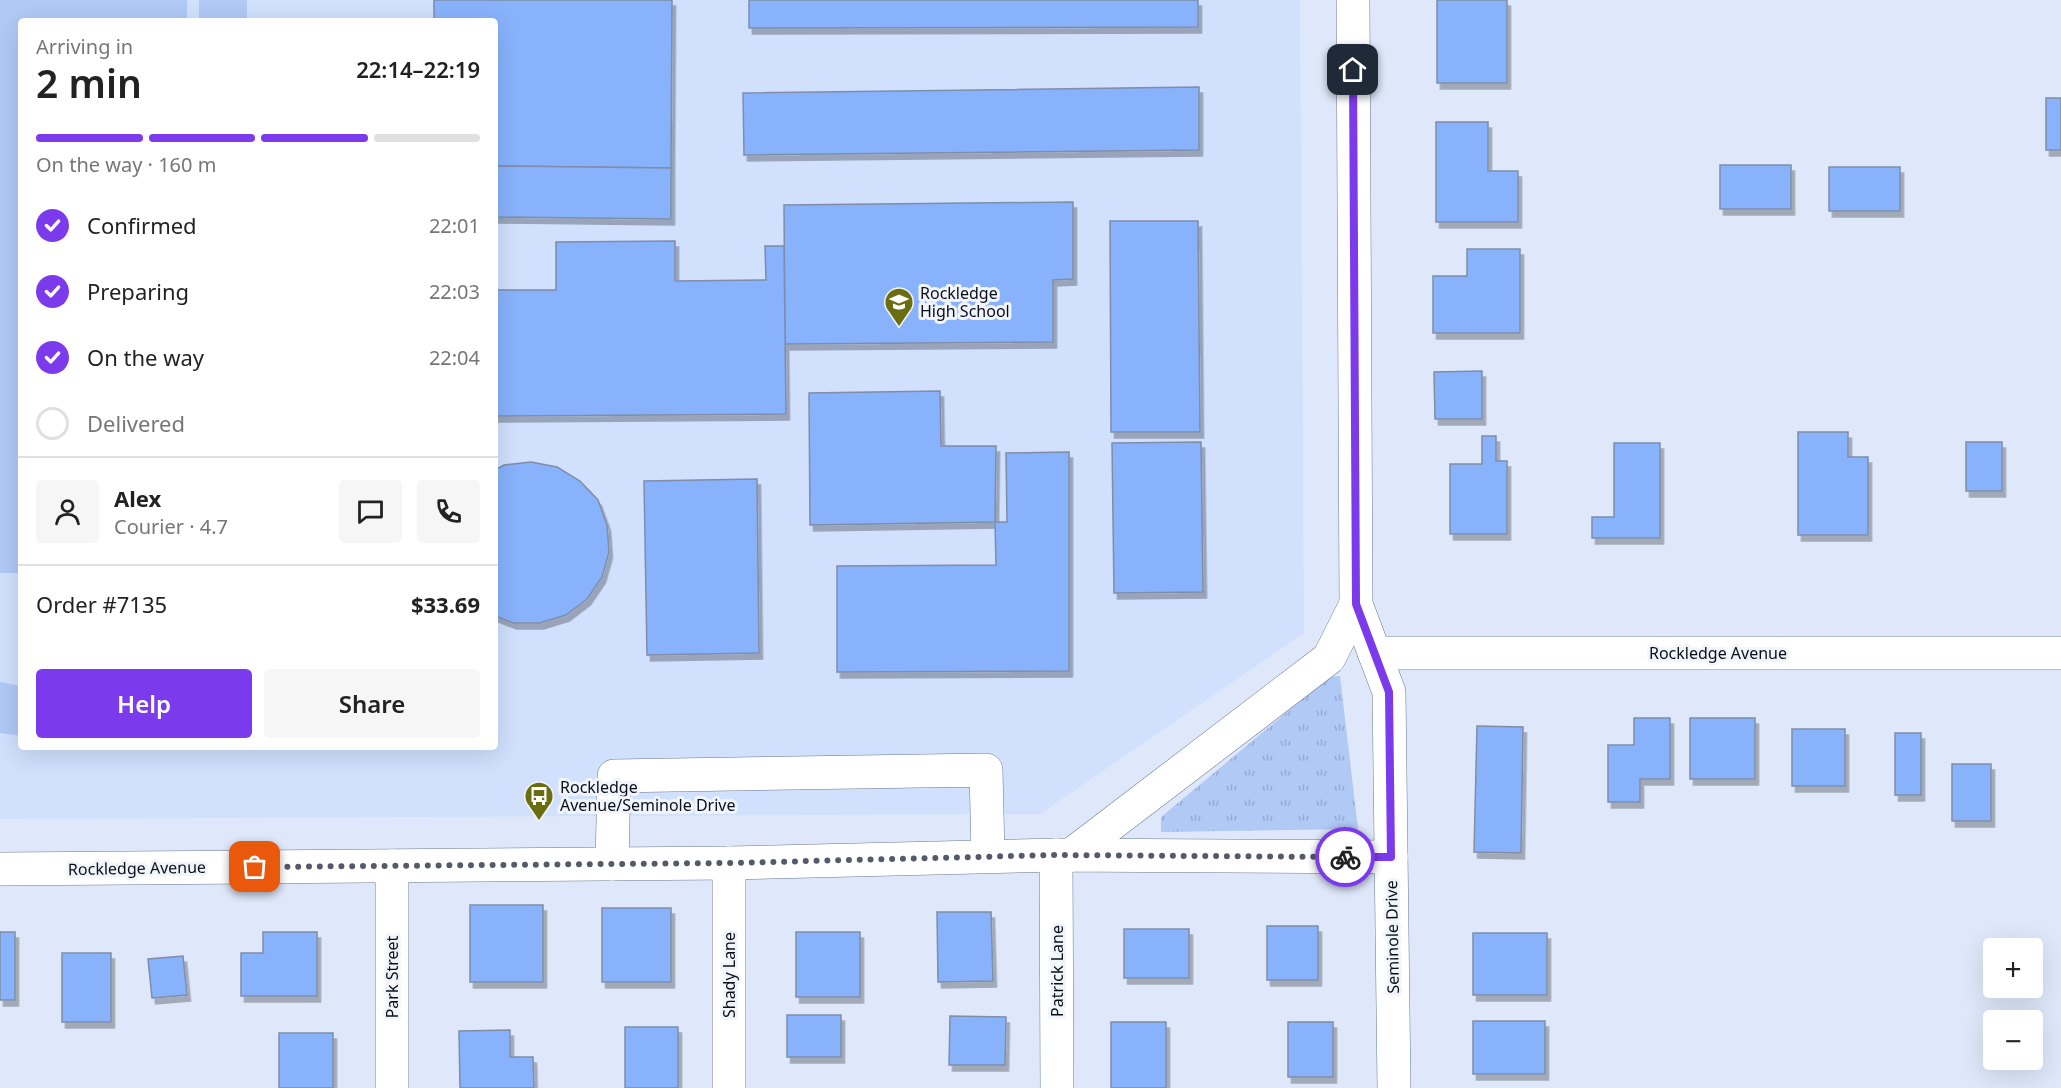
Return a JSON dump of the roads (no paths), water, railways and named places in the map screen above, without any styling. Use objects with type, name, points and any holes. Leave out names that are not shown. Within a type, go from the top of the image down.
[{"type":"street","name":"Seminole Drive","points":[[1353,0],[1356,604],[1389,692],[1394,1088]]},
{"type":"street","points":[[1064,855],[1329,658],[1356,604]]},
{"type":"street","name":"Rockledge Avenue","points":[[1374,653],[2061,653]]},
{"type":"street","points":[[612,864],[614,776],[986,770],[988,856]]},
{"type":"street","name":"Rockledge Avenue","points":[[0,869],[729,863],[1064,855],[1391,857]]},
{"type":"street","name":"Patrick Lane","points":[[1057,1088],[1064,855]]},
{"type":"street","name":"Shady Lane","points":[[729,863],[729,1088]]},
{"type":"street","name":"Park Street","points":[[392,866],[392,1088]]},
{"type":"place","name":"Rockledge High School","points":[[899,328]]},
{"type":"place","name":"Rockledge Avenue/Seminole Drive","points":[[539,822]]}]
